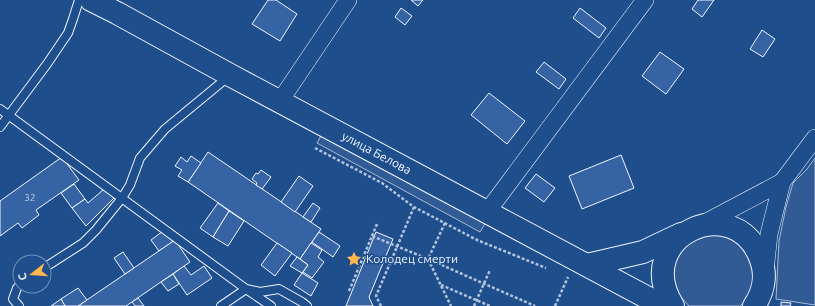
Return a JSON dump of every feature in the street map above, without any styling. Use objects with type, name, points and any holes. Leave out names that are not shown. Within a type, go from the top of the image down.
[{"type":"main road","name":"улица Белова","points":[[91,0],[123,6],[230,75],[487,212],[581,273],[663,306]]},
{"type":"main road","points":[[581,273],[643,252],[697,227],[709,224],[720,225],[732,228],[743,234],[752,242],[759,252],[763,264],[763,288],[754,306]]},
{"type":"main road","points":[[673,306],[664,286],[664,262],[669,250],[676,240],[685,233],[697,227]]},
{"type":"street","points":[[280,101],[348,0]]},
{"type":"street","points":[[487,212],[645,0]]},
{"type":"street","points":[[761,306],[769,234],[782,182],[815,138]]},
{"type":"street","points":[[697,227],[782,182]]},
{"type":"lane","points":[[0,127],[48,64],[68,33],[79,0]]},
{"type":"lane","points":[[52,263],[83,243],[96,230],[122,198],[130,185],[140,158],[165,129],[230,75]]},
{"type":"lane","points":[[0,109],[271,306]]},
{"type":"lane","points":[[221,306],[246,289],[260,292],[279,289],[307,306]]},
{"type":"lane","points":[[15,294],[13,299],[19,306]]},
{"type":"path","points":[[315,148],[382,184],[414,207],[477,240],[547,269]]},
{"type":"path","points":[[381,306],[376,296],[414,207]]},
{"type":"path","points":[[428,259],[445,223]]},
{"type":"path","points":[[349,291],[377,224]]},
{"type":"path","points":[[372,236],[535,306]]},
{"type":"path","points":[[428,259],[451,306]]},
{"type":"path","points":[[474,306],[490,270]]},
{"type":"path","points":[[556,306],[568,277],[581,273]]},
{"type":"path","points":[[440,284],[490,306]]},
{"type":"shaded area","points":[[322,134],[486,222],[480,232],[317,143]]},
{"type":"shaded area","points":[[815,158],[815,305],[776,299],[779,241],[786,207],[793,183],[807,169]]},
{"type":"shaded area","points":[[703,234],[724,234],[749,252],[755,282],[746,300],[740,306],[689,306],[679,295],[673,275],[674,264],[685,245]]},
{"type":"building","points":[[268,0],[276,0],[297,14],[280,41],[252,24]]},
{"type":"building","points":[[411,0],[423,0],[418,6]]},
{"type":"building","points":[[698,0],[714,0],[702,17],[692,9]]},
{"type":"building","points":[[401,8],[412,16],[405,25],[395,17]]},
{"type":"building","points":[[580,8],[606,28],[599,38],[573,18]]},
{"type":"building","points":[[762,30],[775,39],[763,57],[750,49]]},
{"type":"building","points":[[660,52],[684,69],[666,94],[642,76]]},
{"type":"building","points":[[544,62],[566,79],[559,89],[536,72]]},
{"type":"building","points":[[489,93],[525,121],[507,144],[471,115]]},
{"type":"building","points":[[208,152],[321,229],[300,259],[188,182]]},
{"type":"building","points":[[621,155],[634,188],[582,209],[569,176]]},
{"type":"building","points":[[191,156],[201,163],[188,182],[178,176],[182,170],[175,166],[181,157],[187,162]]},
{"type":"building","points":[[62,157],[79,180],[36,210],[39,215],[22,228],[18,223],[0,236],[0,201]]},
{"type":"building","points":[[261,170],[271,177],[262,189],[256,185],[257,183],[252,179],[256,173],[258,174]]},
{"type":"building","points":[[536,174],[555,188],[544,202],[525,188]]},
{"type":"building","points":[[299,176],[313,186],[295,212],[281,202]]},
{"type":"building","points":[[74,184],[85,199],[72,208],[61,193]]},
{"type":"building","points":[[104,189],[115,197],[86,226],[72,208],[85,199],[88,203]]},
{"type":"building","points":[[218,203],[229,211],[213,237],[200,228]]},
{"type":"building","points":[[313,203],[320,208],[311,222],[303,217]]},
{"type":"building","points":[[229,211],[244,221],[228,246],[213,237]]},
{"type":"building","points":[[163,231],[175,240],[159,251],[151,240]]},
{"type":"building","points":[[319,232],[340,246],[333,257],[312,242]]},
{"type":"building","points":[[376,232],[393,239],[369,297],[373,306],[346,306]]},
{"type":"building","points":[[175,240],[190,262],[126,306],[78,306]]},
{"type":"building","points":[[277,243],[292,253],[275,276],[261,265]]},
{"type":"building","points":[[311,243],[322,250],[318,257],[324,262],[312,278],[303,272],[308,265],[300,259]]},
{"type":"building","points":[[123,252],[134,268],[125,274],[114,258]]},
{"type":"building","points":[[297,257],[308,265],[302,273],[290,266]]},
{"type":"building","points":[[184,266],[191,275],[204,266],[212,278],[187,295],[173,274]]},
{"type":"building","points":[[302,273],[318,283],[311,296],[294,285]]},
{"type":"building","points":[[173,274],[179,284],[168,291],[161,282]]},
{"type":"building","points":[[78,288],[87,300],[78,306],[65,306],[61,299]]},
{"type":"building","points":[[138,298],[144,306],[135,306],[132,302]]},
{"type":"building","points":[[61,299],[65,306],[51,306]]},
{"type":"building","points":[[781,302],[791,303],[790,306],[781,306]]},
{"type":"place","name":"Колодец смерти","points":[[354,259]]}]
